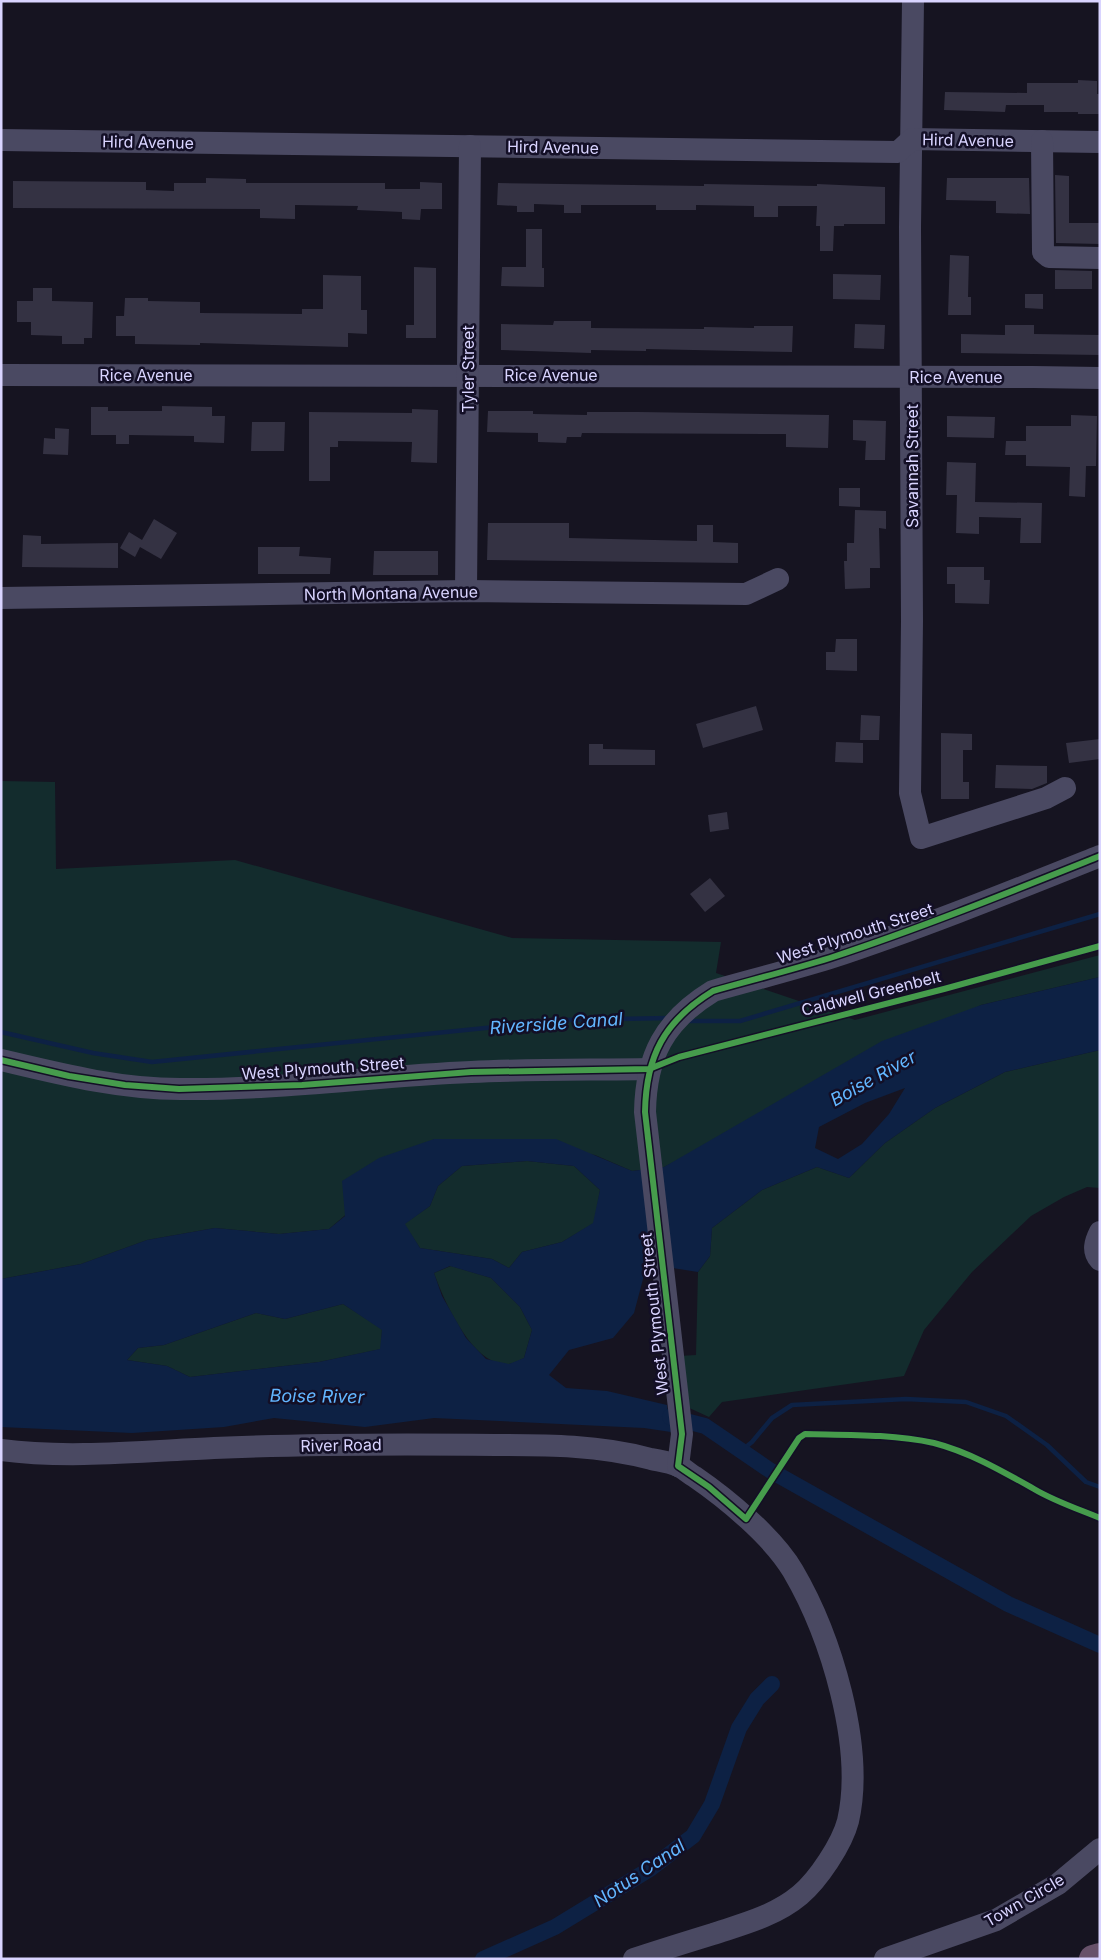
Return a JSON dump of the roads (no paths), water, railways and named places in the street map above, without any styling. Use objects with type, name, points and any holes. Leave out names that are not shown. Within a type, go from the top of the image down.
[{"type":"highway","points":[[1093,1959],[1100,1957]]},
{"type":"street","name":"Savannah Street","points":[[913,1],[910,227],[912,376],[910,793],[921,838],[1046,798],[1065,788]]},
{"type":"street","name":"Hird Avenue","points":[[1,140],[898,152],[912,139],[1100,142]]},
{"type":"street","points":[[1042,141],[1043,252],[1049,257],[1100,258]]},
{"type":"street","name":"Tyler Street","points":[[466,591],[470,146]]},
{"type":"street","name":"Rice Avenue","points":[[1,375],[1100,378]]},
{"type":"street","name":"North Montana Avenue","points":[[1,598],[466,591],[746,594],[778,579]]},
{"type":"street","name":"West Plymouth Street","points":[[678,1466],[682,1434],[645,1112],[649,1069],[658,1045],[679,1018],[698,1000],[713,991],[890,938],[946,918],[1100,856]]},
{"type":"street","name":"West Plymouth Street","points":[[1,1060],[69,1076],[125,1085],[179,1089],[302,1085],[471,1072],[649,1069]]},
{"type":"street","points":[[1100,1232],[1095,1245],[1096,1256],[1100,1260]]},
{"type":"street","name":"River Road","points":[[1,1450],[19,1453],[69,1454],[235,1447],[394,1444],[573,1445],[613,1450],[678,1466]]},
{"type":"street","points":[[634,1959],[765,1917],[800,1895],[826,1867],[847,1825],[853,1786],[848,1720],[835,1668],[812,1610],[792,1570],[770,1542],[733,1506],[678,1466]]},
{"type":"street","name":"Town Circle","points":[[885,1959],[996,1920],[1058,1884],[1100,1849]]},
{"type":"water","name":"Boise River","points":[[1100,977],[1100,1050],[1005,1072],[935,1108],[885,1143],[849,1178],[817,1167],[762,1190],[712,1228],[710,1256],[698,1272],[647,1264],[634,1313],[613,1338],[569,1350],[549,1375],[566,1388],[607,1391],[667,1405],[671,1432],[644,1428],[434,1418],[365,1427],[274,1418],[224,1427],[132,1433],[1,1427],[1,1279],[81,1264],[147,1240],[215,1228],[279,1234],[329,1229],[345,1216],[342,1181],[379,1158],[434,1139],[556,1139],[632,1171],[664,1167],[882,1041],[981,1005]],"holes":[[[905,1088],[889,1114],[862,1144],[838,1159],[815,1148],[819,1127],[865,1103]],[[527,1161],[574,1166],[600,1190],[593,1223],[562,1242],[522,1252],[509,1268],[492,1259],[420,1248],[405,1224],[430,1206],[438,1186],[462,1166]],[[450,1266],[491,1278],[520,1307],[532,1330],[524,1358],[509,1364],[486,1359],[466,1338],[442,1296],[434,1273]],[[343,1304],[382,1330],[380,1349],[319,1362],[190,1377],[167,1366],[127,1360],[138,1348],[164,1345],[256,1313],[285,1319]]]},
{"type":"waterway","name":"Riverside Canal","points":[[687,1021],[740,1021],[1100,914]]},
{"type":"waterway","name":"Riverside Canal","points":[[1,1032],[93,1053],[152,1062],[563,1020],[670,1018]]},
{"type":"waterway","points":[[741,1451],[752,1442],[772,1418],[792,1405],[906,1399],[966,1402],[1006,1416],[1047,1445],[1086,1482],[1100,1487]]},
{"type":"waterway","points":[[670,1417],[705,1426],[771,1471],[1008,1604],[1100,1645]]},
{"type":"waterway","name":"Notus Canal","points":[[483,1959],[555,1927],[650,1869],[693,1836],[712,1804],[739,1728],[757,1699],[772,1684]]}]
